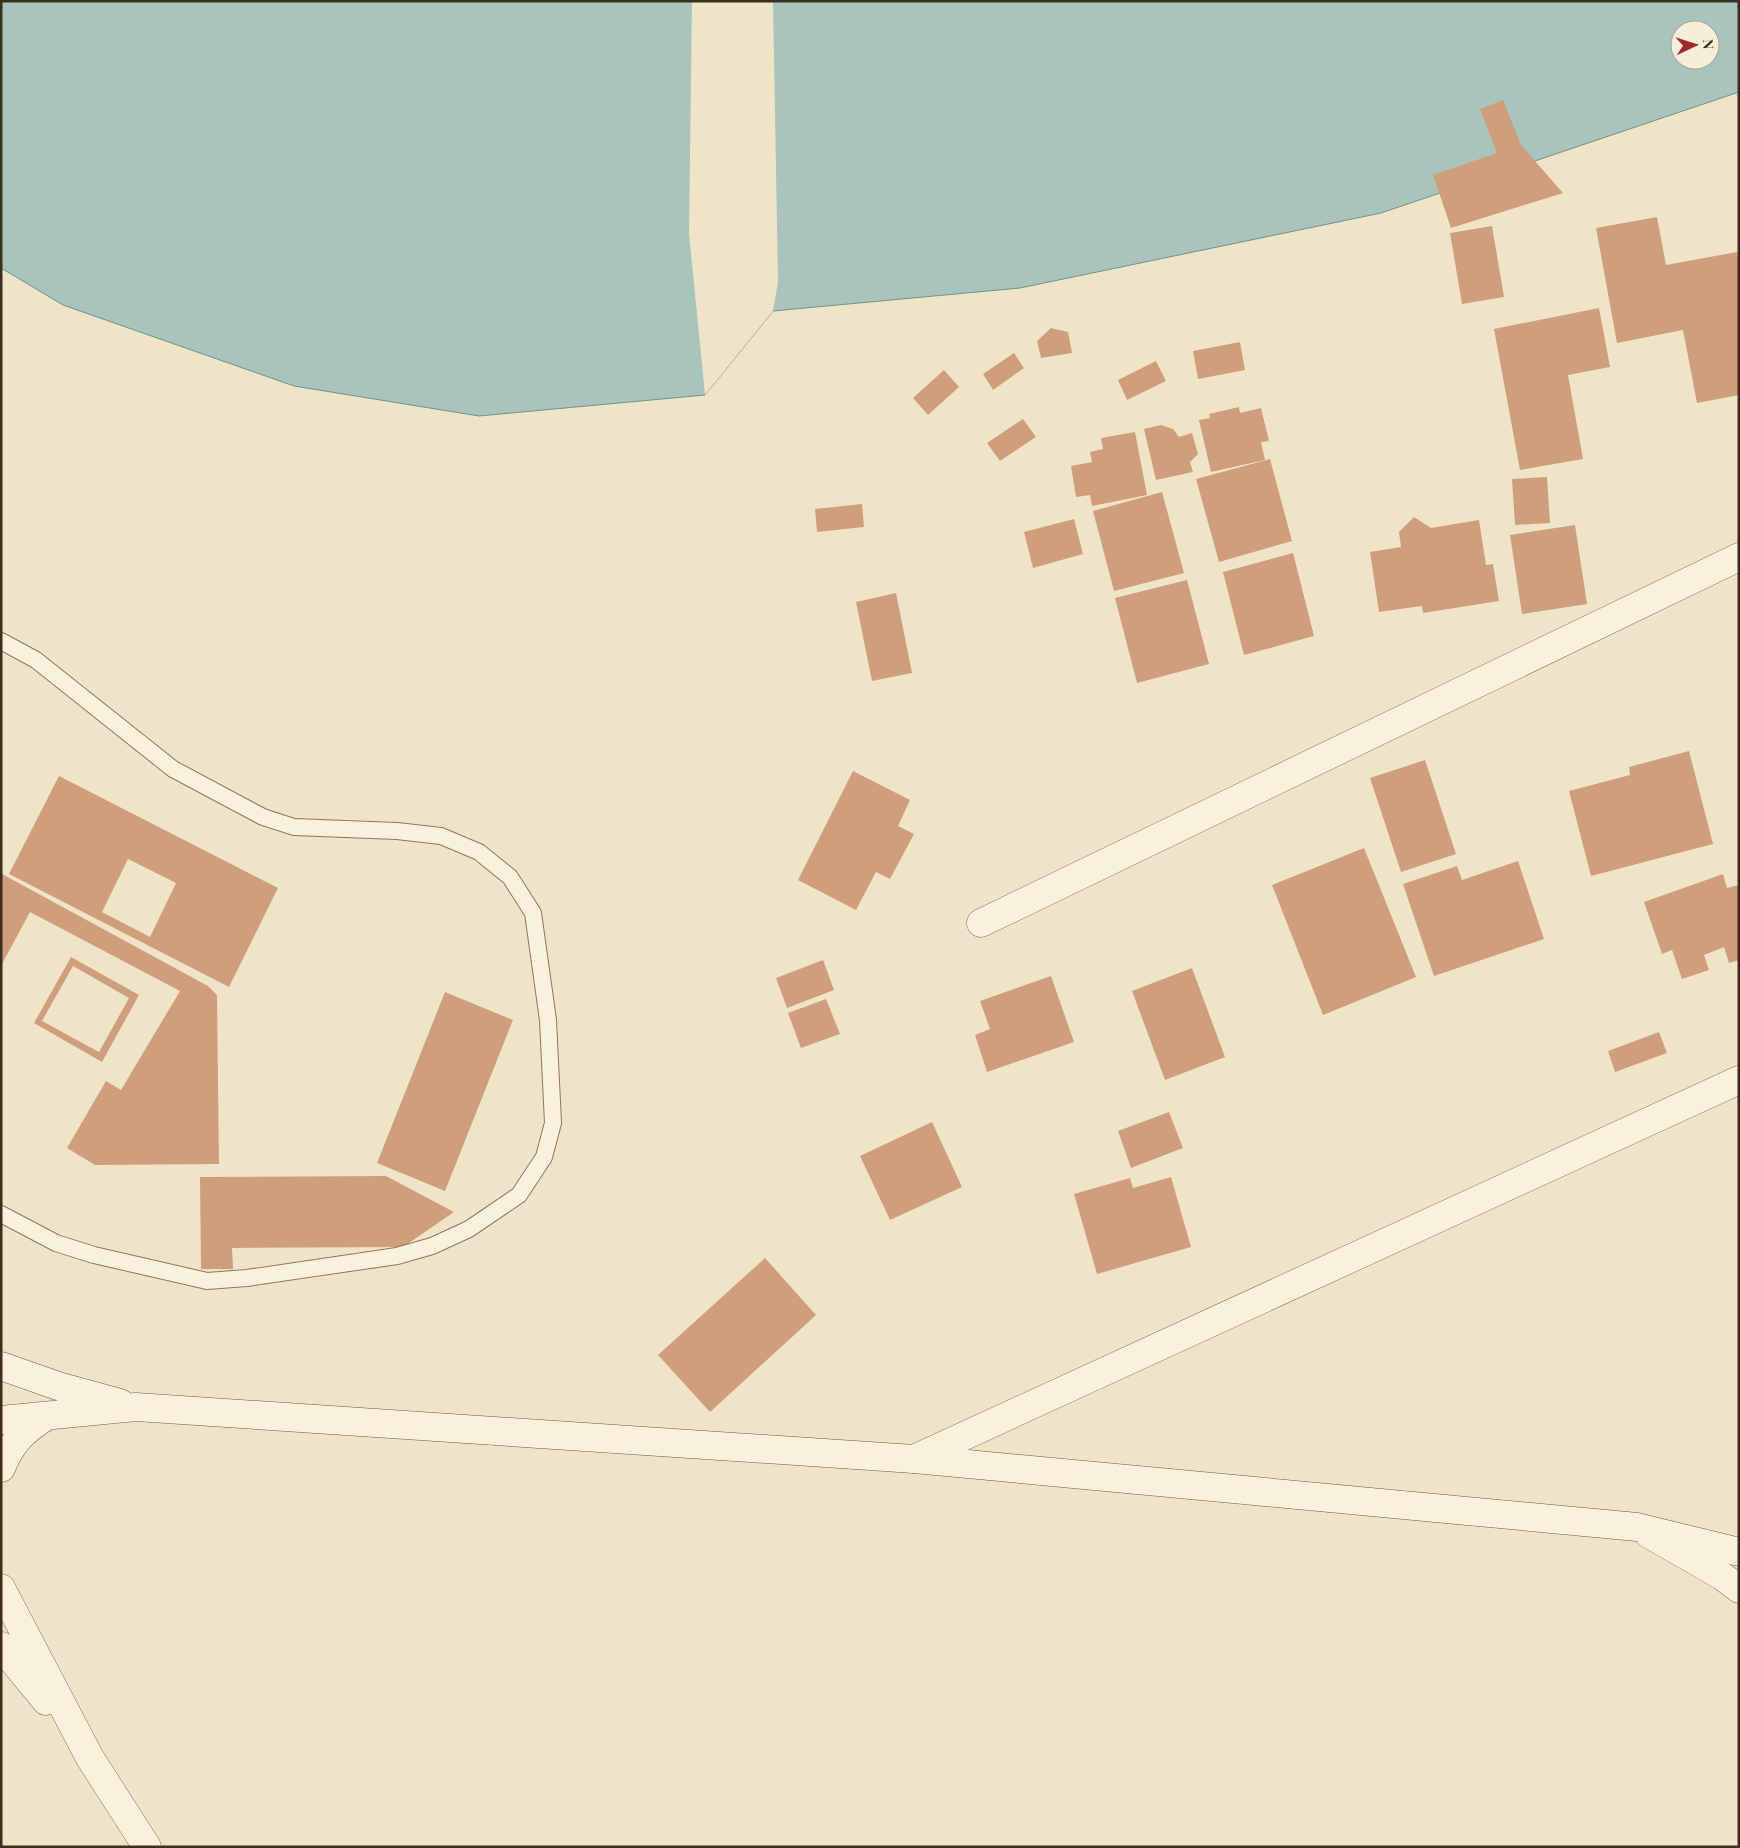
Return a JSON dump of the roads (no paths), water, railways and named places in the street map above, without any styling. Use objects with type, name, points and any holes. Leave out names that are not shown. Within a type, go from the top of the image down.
[{"type":"street","points":[[981,922],[1739,557]]},
{"type":"street","points":[[914,1459],[1739,1080]]},
{"type":"street","points":[[1,1366],[58,1386],[136,1408]]},
{"type":"street","points":[[1,1420],[136,1408],[914,1459],[1637,1527],[1739,1552]]},
{"type":"street","points":[[1,1468],[12,1444],[22,1432],[45,1417]]},
{"type":"street","points":[[1637,1527],[1722,1576],[1739,1589]]},
{"type":"street","points":[[1,1588],[90,1758],[147,1847]]},
{"type":"street","points":[[1,1646],[90,1758]]},
{"type":"lane","points":[[1,641],[36,660],[173,769],[263,817],[294,827],[397,831],[441,836],[479,852],[510,877],[533,913],[548,1020],[553,1081],[553,1123],[544,1157],[519,1195],[469,1229],[432,1246],[397,1256],[247,1278],[206,1281],[94,1255],[56,1242],[1,1214]]},
{"type":"water","points":[[1,1],[1739,1],[1739,92],[1381,213],[1020,288],[773,311],[705,395],[479,416],[294,386],[63,305],[1,268]]}]
